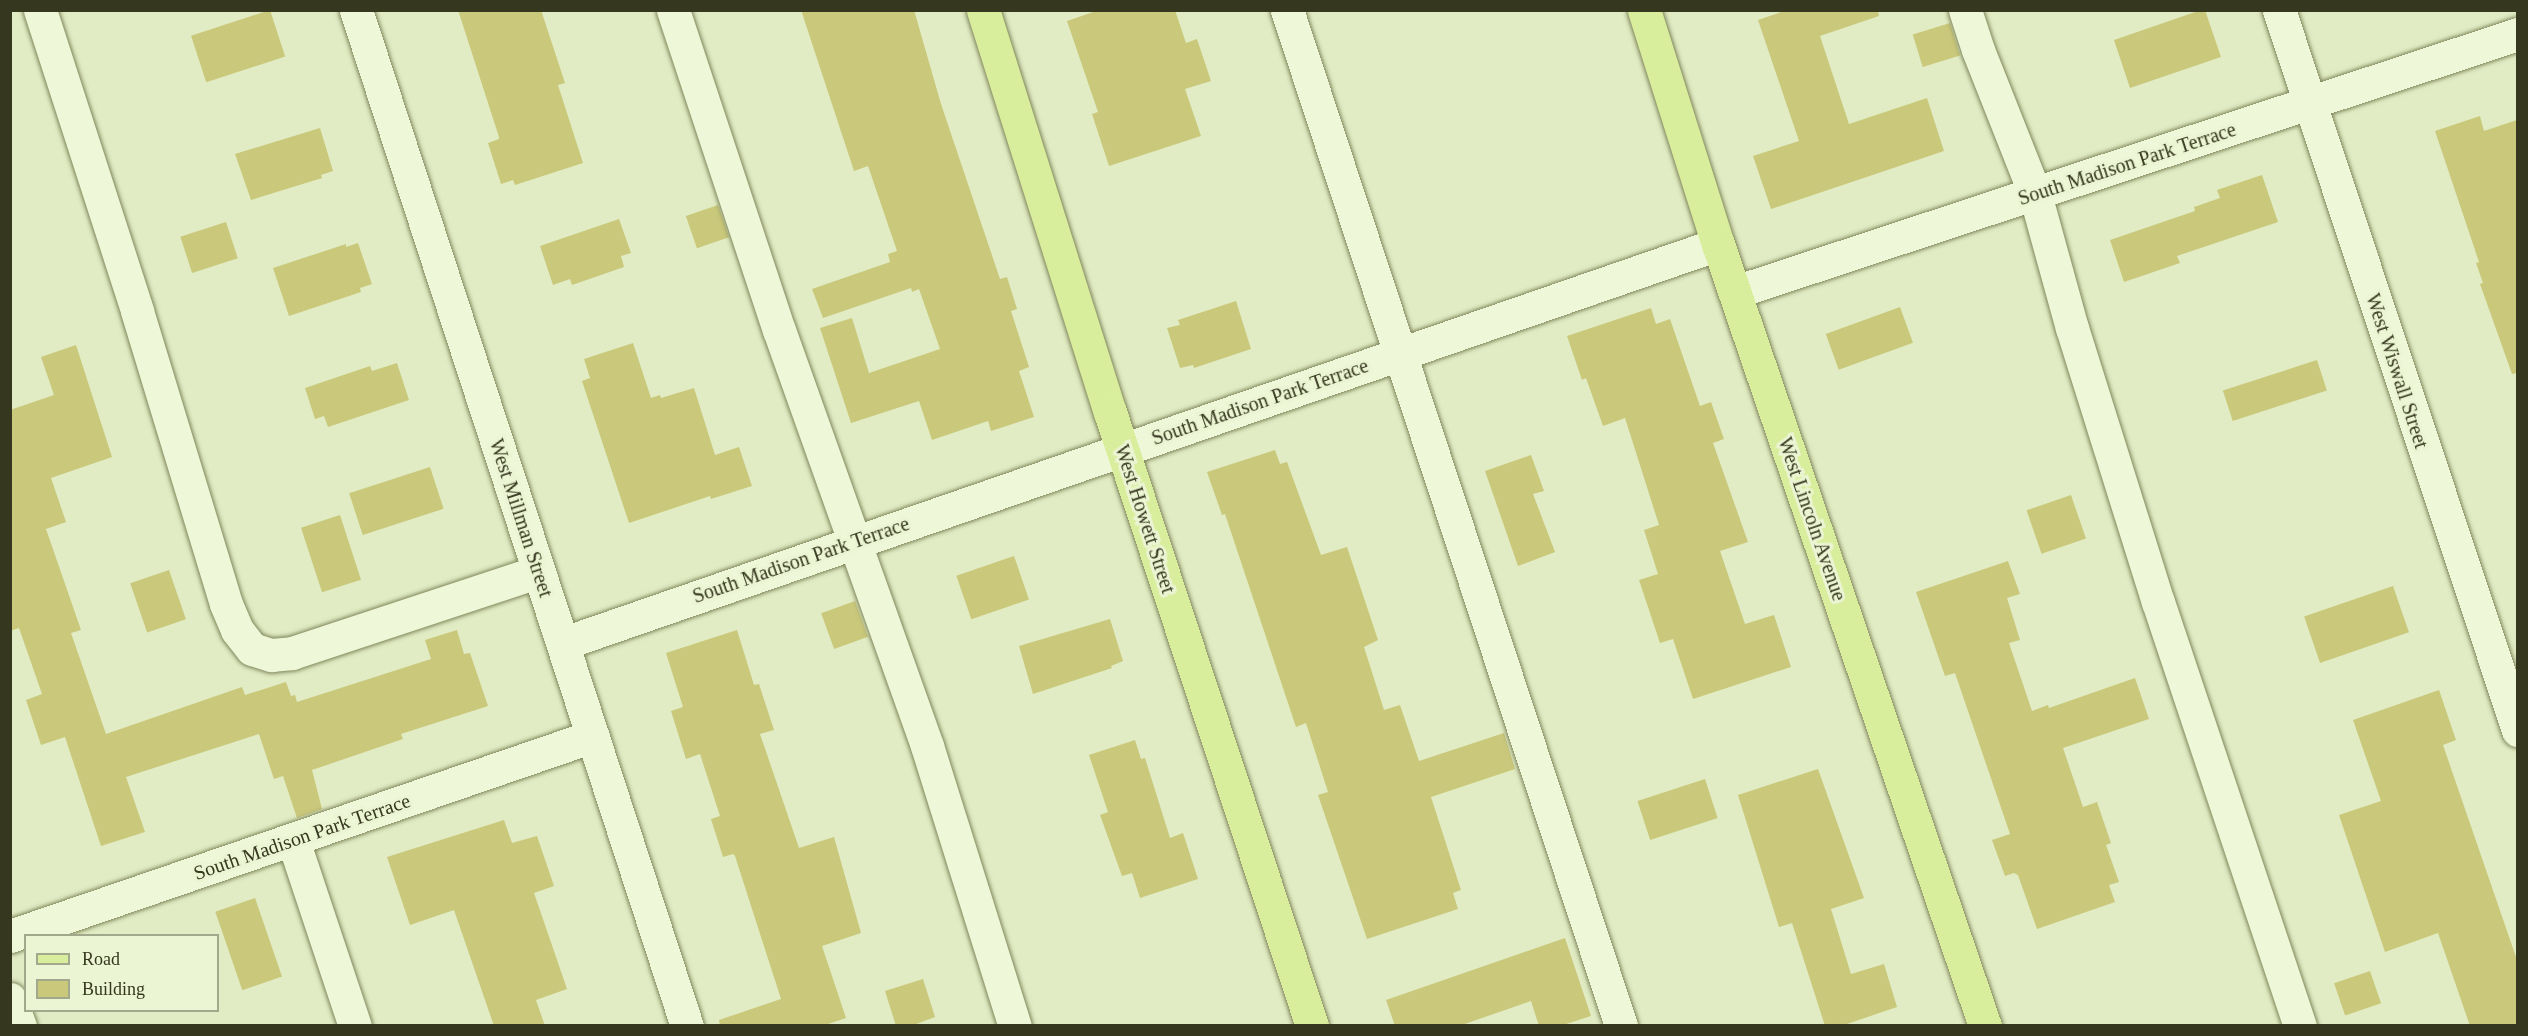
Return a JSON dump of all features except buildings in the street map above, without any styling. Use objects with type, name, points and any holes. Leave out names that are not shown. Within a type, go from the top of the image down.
[{"type":"main road","name":"West Howett Street","points":[[983,10],[1122,449],[1312,1026]]},
{"type":"main road","name":"West Lincoln Avenue","points":[[1644,10],[1718,243],[1985,1026]]},
{"type":"street","points":[[40,10],[141,321],[226,604],[237,630],[252,649],[271,656],[292,653],[537,572]]},
{"type":"street","name":"West Millman Street","points":[[356,10],[537,572],[564,643],[687,1026]]},
{"type":"street","points":[[673,10],[779,330],[927,746],[1015,1026]]},
{"type":"street","points":[[1287,10],[1621,1026]]},
{"type":"street","points":[[1965,10],[1978,50],[2036,194],[2072,328],[2158,602],[2300,1026]]},
{"type":"street","name":"West Wiswall Street","points":[[2279,10],[2308,105],[2517,730]]},
{"type":"street","name":"South Madison Park Terrace","points":[[1735,292],[2308,105],[2517,34]]},
{"type":"street","name":"South Madison Park Terrace","points":[[564,643],[1718,243]]},
{"type":"street","name":"South Madison Park Terrace","points":[[10,936],[593,736]]},
{"type":"street","points":[[292,840],[355,1026]]},
{"type":"street","points":[[10,999],[20,1026]]}]
